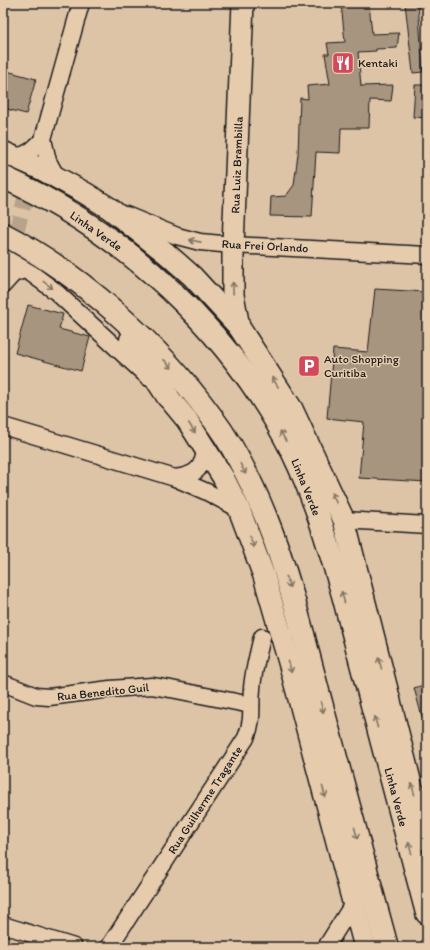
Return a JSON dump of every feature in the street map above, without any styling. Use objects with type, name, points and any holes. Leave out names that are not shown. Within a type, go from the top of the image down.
[{"type":"highway","name":"Linha Verde","points":[[3,177],[46,198],[78,218],[114,242],[154,275],[190,310],[223,346],[249,380],[275,421],[293,454],[312,498],[329,550],[345,603],[427,913]]},
{"type":"highway","points":[[3,234],[35,252],[65,272],[109,307],[166,362],[190,388],[213,417],[236,456],[252,486],[266,518],[291,590],[387,947]]},
{"type":"highway","points":[[109,307],[168,396]]},
{"type":"main road","name":"Rua Luiz Brambilla","points":[[239,327],[233,288],[233,245],[243,3]]},
{"type":"main road","name":"Linha Verde","points":[[9,155],[56,176],[109,208],[166,253],[217,302],[239,327],[292,409],[344,520],[411,784],[427,840]]},
{"type":"main road","points":[[168,396],[206,448],[239,509],[264,576],[280,627],[365,947]]},
{"type":"street","points":[[56,176],[48,161],[43,139],[81,3]]},
{"type":"street","points":[[9,155],[23,156],[29,153],[43,139]]},
{"type":"street","name":"Rua Frei Orlando","points":[[109,208],[166,232],[200,242],[427,255]]},
{"type":"street","points":[[3,257],[44,283],[67,301],[168,396]]},
{"type":"street","points":[[3,285],[13,274],[24,270]]},
{"type":"street","points":[[3,426],[175,478],[212,494],[239,509]]},
{"type":"street","points":[[175,478],[186,477],[194,473],[203,461],[206,448]]},
{"type":"street","points":[[344,520],[427,525]]},
{"type":"street","name":"Rua Guilherme Tragante","points":[[109,947],[246,738],[252,718],[251,705],[253,680],[262,637]]},
{"type":"street","name":"Rua Benedito Guil","points":[[3,683],[36,696],[49,697],[110,689],[152,686],[251,705]]},
{"type":"street","points":[[326,947],[354,904]]},
{"type":"street","points":[[3,926],[74,947]]},
{"type":"building","points":[[341,3],[369,3],[372,34],[399,33],[397,48],[358,52],[361,86],[393,85],[391,101],[370,100],[369,128],[341,128],[340,153],[316,152],[312,217],[270,216],[271,197],[286,196],[294,185],[298,154],[300,98],[308,99],[307,86],[330,84],[325,54],[329,54],[327,43],[345,42]]},
{"type":"building","points":[[405,3],[418,3],[423,72],[413,73]]},
{"type":"building","points":[[3,70],[36,79],[26,114],[3,108]]},
{"type":"building","points":[[415,85],[424,85],[427,88],[427,118],[413,117]]},
{"type":"building","points":[[375,289],[427,292],[427,482],[359,478],[364,422],[327,418],[333,349],[368,352]]},
{"type":"building","points":[[28,305],[63,314],[59,329],[90,337],[81,371],[15,353]]},
{"type":"building","points":[[427,684],[427,723],[424,724],[414,688]]},
{"type":"tunnel","points":[[3,278],[37,157]]},
{"type":"place","name":"Kentaki","points":[[343,63]]},
{"type":"place","name":"Auto Shopping Curitiba","points":[[309,366]]}]
